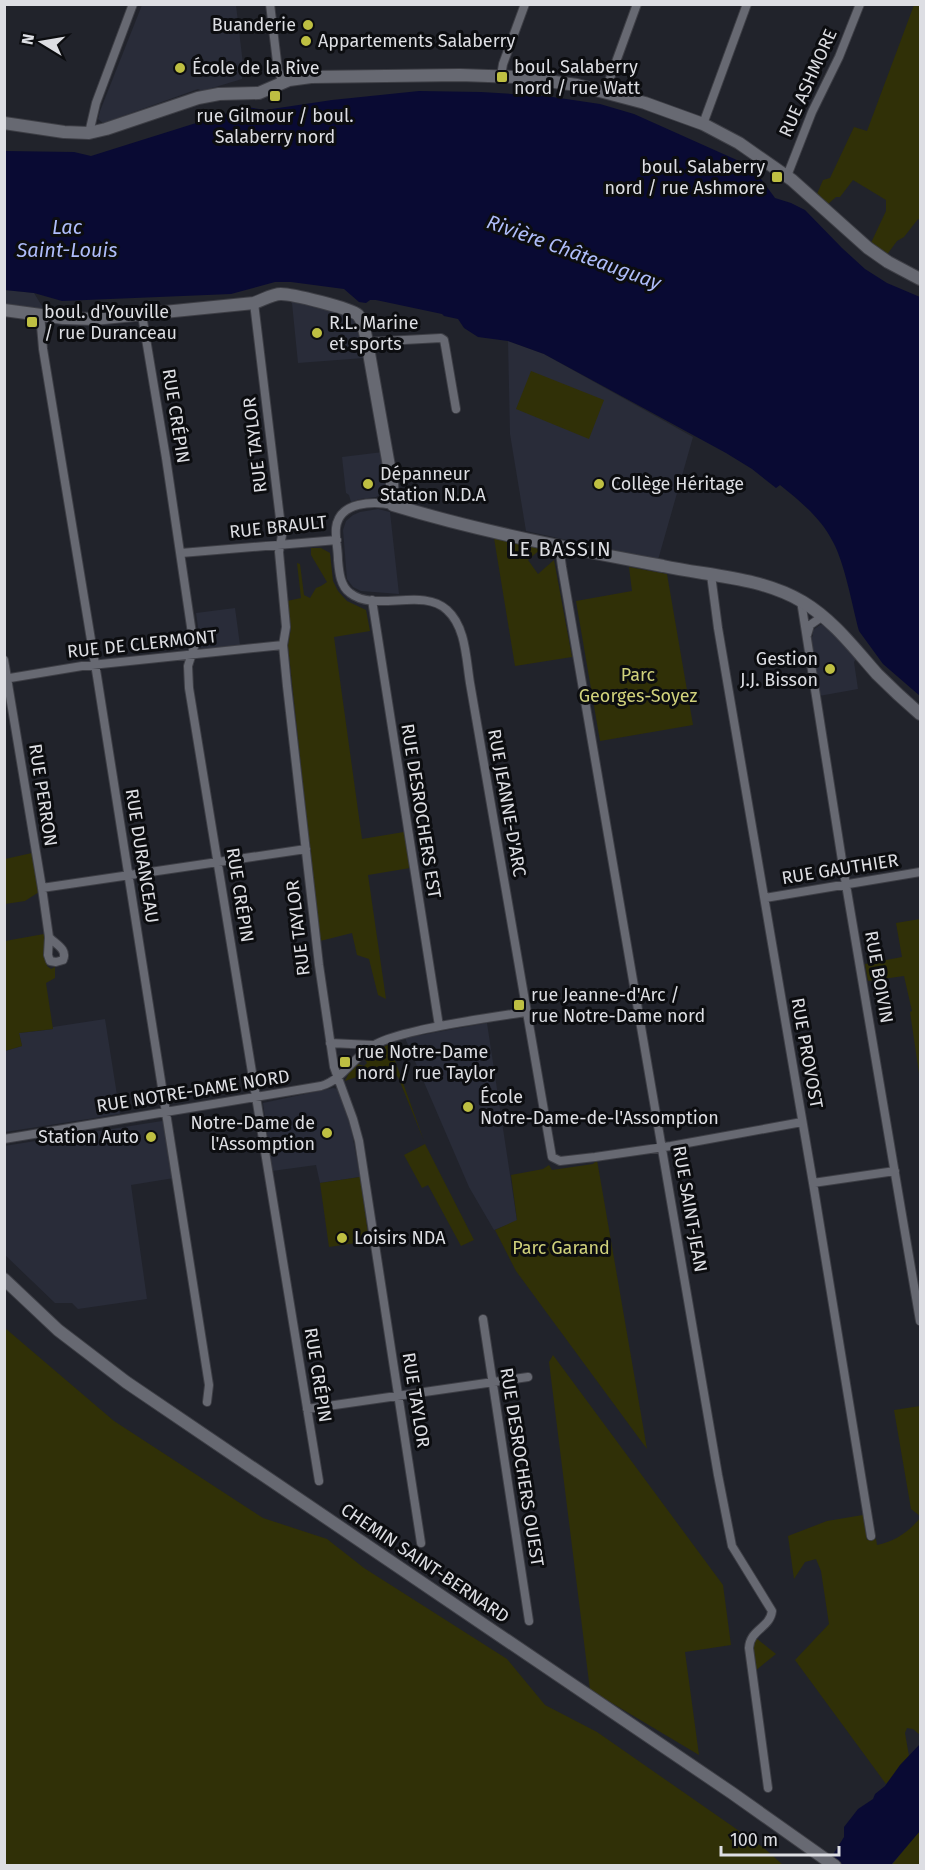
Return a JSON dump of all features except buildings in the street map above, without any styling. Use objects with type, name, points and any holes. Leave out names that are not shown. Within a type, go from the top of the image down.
[{"type":"street","points":[[89,133],[96,103],[133,4]]},
{"type":"street","points":[[270,4],[278,70],[283,83]]},
{"type":"street","points":[[501,76],[503,64],[525,4]]},
{"type":"street","points":[[605,92],[637,4]]},
{"type":"street","points":[[703,124],[747,4]]},
{"type":"street","name":"RUE ASHMORE","points":[[787,176],[860,4]]},
{"type":"street","points":[[4,123],[64,132],[89,133],[195,99],[219,94],[260,93],[293,79],[322,76],[501,76],[548,80],[605,92],[703,124],[739,143],[787,176],[868,248],[888,262],[921,279]]},
{"type":"street","points":[[4,310],[80,319],[254,303],[273,295],[282,294],[351,311],[359,316],[367,342],[393,487],[393,505],[441,519],[562,547],[760,584],[782,591],[823,616],[840,631],[894,691],[921,714]]},
{"type":"street","name":"RUE TAYLOR","points":[[254,303],[282,535],[279,552],[286,627],[283,645],[330,1043],[334,1067],[359,1141],[421,1543]]},
{"type":"street","name":"RUE DURANCEAU","points":[[40,314],[43,349],[209,1385],[207,1402]]},
{"type":"street","name":"RUE CRÉPIN","points":[[142,315],[194,647],[188,666],[189,688],[319,1481]]},
{"type":"street","points":[[367,342],[441,338],[444,340],[456,410]]},
{"type":"street","name":"RUE BRAULT","points":[[181,553],[337,540],[338,522],[347,510],[367,503],[393,505]]},
{"type":"street","name":"RUE JEANNE-D'ARC","points":[[337,540],[340,573],[344,588],[348,593],[357,598],[372,600],[412,600],[438,604],[451,614],[458,624],[549,1150],[554,1160],[565,1161],[663,1147]]},
{"type":"street","name":"RUE SAINT-JEAN","points":[[562,547],[560,556],[732,1546],[772,1611],[771,1618],[750,1638],[749,1648],[768,1788]]},
{"type":"street","name":"RUE PROVOST","points":[[711,575],[871,1536]]},
{"type":"street","name":"RUE DESROCHERS EST","points":[[372,600],[439,1026]]},
{"type":"street","name":"RUE BOIVIN","points":[[801,601],[846,884],[921,1320]]},
{"type":"street","points":[[806,638],[810,625],[823,616]]},
{"type":"street","name":"RUE DE CLERMONT","points":[[6,679],[95,666],[283,645]]},
{"type":"street","name":"RUE PERRON","points":[[4,660],[49,936]]},
{"type":"street","points":[[42,888],[306,849]]},
{"type":"street","name":"RUE GAUTHIER","points":[[765,898],[921,872]]},
{"type":"street","name":"RUE NOTRE-DAME NORD","points":[[4,1139],[321,1086],[329,1083],[372,1046],[404,1034],[526,1012]]},
{"type":"street","name":"RUE NOTRE-DAME NORD","points":[[330,1043],[372,1046]]},
{"type":"street","points":[[663,1147],[802,1122]]},
{"type":"street","points":[[813,1183],[895,1171]]},
{"type":"street","name":"CHEMIN SAINT-BERNARD","points":[[4,1279],[58,1330],[126,1382],[732,1793],[832,1864]]},
{"type":"street","name":"RUE DESROCHERS OUEST","points":[[483,1319],[529,1621]]},
{"type":"street","points":[[307,1409],[528,1377]]},
{"type":"shaded area","name":"École de la Rive","points":[[142,5],[236,5],[243,64],[242,79],[202,91],[198,89],[103,123],[98,119],[100,111]]},
{"type":"shaded area","points":[[5,290],[34,293],[45,311],[5,306]]},
{"type":"shaded area","points":[[285,298],[326,308],[354,320],[358,324],[364,358],[298,363],[292,303]]},
{"type":"shaded area","name":"Collège Héritage","points":[[508,341],[544,354],[693,437],[658,560],[526,531],[510,434]]},
{"type":"shaded area","points":[[383,452],[386,491],[376,497],[351,502],[346,493],[342,457]]},
{"type":"shaded area","points":[[378,509],[390,512],[399,594],[361,591],[353,587],[347,579],[343,530],[346,521],[360,512]]},
{"type":"shaded area","points":[[235,608],[240,645],[201,648],[196,613]]},
{"type":"shaded area","points":[[820,625],[829,629],[856,659],[854,662],[858,689],[819,696],[811,637],[813,630]]},
{"type":"shaded area","points":[[105,1019],[120,1114],[5,1132],[5,1051],[22,1046],[19,1033]]},
{"type":"shaded area","name":"École Notre-Dame-de-l'Assomption","points":[[487,1023],[517,1221],[494,1230],[469,1187],[405,1038]]},
{"type":"shaded area","points":[[333,1088],[338,1089],[351,1128],[360,1177],[320,1183],[316,1165],[272,1171],[263,1103]]},
{"type":"shaded area","points":[[162,1121],[174,1178],[131,1185],[147,1299],[78,1309],[72,1303],[55,1303],[5,1255],[4,1146]]},
{"type":"green space","points":[[914,5],[920,5],[920,220],[918,219],[904,237],[897,241],[886,256],[870,245],[886,211],[886,200],[853,180],[840,197],[836,197],[828,204],[824,204],[817,194],[823,180],[830,178],[854,127],[867,131]]},
{"type":"green space","points":[[531,371],[604,400],[589,439],[516,409]]},
{"type":"green space","name":"Parc Georges-Soyez","points":[[494,538],[542,548],[528,560],[538,574],[554,560],[572,657],[515,666]]},
{"type":"green space","points":[[311,548],[321,548],[330,553],[333,581],[338,591],[347,601],[366,610],[370,631],[334,637],[362,839],[404,832],[410,868],[368,875],[386,999],[378,995],[369,959],[357,955],[352,933],[320,941],[288,646],[291,628],[287,601],[301,598],[297,563],[300,564],[304,595],[310,598],[316,588],[327,582],[311,555]]},
{"type":"green space","name":"Parc Georges-Soyez","points":[[629,567],[667,574],[693,725],[600,741],[576,601],[632,591]]},
{"type":"green space","points":[[32,853],[39,892],[25,901],[5,904],[5,859]]},
{"type":"green space","points":[[920,919],[920,1080],[910,1012],[912,1011],[904,976],[868,981],[865,964],[902,957],[896,923]]},
{"type":"green space","points":[[44,934],[47,966],[51,969],[55,967],[55,978],[46,983],[53,1029],[19,1033],[22,1046],[5,1051],[5,941]]},
{"type":"green space","points":[[389,1044],[424,1141],[398,1077],[386,1067],[345,1081],[358,1064],[364,1066],[367,1063],[364,1058]]},
{"type":"green space","points":[[425,1144],[474,1240],[461,1246],[428,1185],[422,1188],[404,1155]]},
{"type":"green space","name":"Parc Garand","points":[[597,1160],[647,1449],[516,1271],[495,1230],[517,1220],[511,1175],[543,1169],[549,1165],[552,1170],[593,1164]]},
{"type":"green space","points":[[360,1177],[369,1241],[329,1247],[320,1183]]},
{"type":"green space","points":[[5,1328],[114,1421],[263,1518],[327,1539],[364,1568],[507,1659],[545,1705],[597,1732],[765,1849],[783,1865],[5,1865]]},
{"type":"green space","points":[[553,1355],[723,1585],[731,1645],[685,1652],[699,1755],[590,1690],[549,1362]]},
{"type":"green space","points":[[920,1406],[920,1516],[911,1509],[894,1410]]},
{"type":"green space","points":[[863,1515],[867,1540],[876,1539],[877,1545],[901,1535],[920,1518],[920,1735],[913,1729],[907,1728],[905,1733],[909,1756],[886,1784],[795,1660],[829,1624],[821,1571],[816,1559],[805,1562],[794,1579],[788,1536],[827,1521]]},
{"type":"green space","points":[[756,1638],[776,1654],[755,1671],[753,1649]]},
{"type":"green space","points":[[920,1831],[920,1865],[891,1866],[916,1835]]},
{"type":"water","points":[[419,91],[546,96],[600,104],[634,114],[739,161],[756,172],[775,198],[805,210],[865,269],[887,283],[920,297],[920,696],[883,664],[859,631],[845,573],[837,551],[828,533],[802,504],[780,485],[776,488],[752,469],[726,453],[544,354],[508,341],[478,337],[464,328],[458,319],[442,314],[376,300],[366,303],[359,302],[344,289],[291,282],[275,282],[231,294],[62,301],[34,293],[5,290],[5,151],[74,152],[91,156],[247,107],[265,110]]},
{"type":"water","points":[[920,1744],[920,1831],[891,1865],[826,1866],[844,1837],[844,1827],[858,1809],[873,1799],[875,1794],[885,1786],[900,1765]]},
{"type":"place","name":"Buanderie","points":[[308,25]]},
{"type":"place","name":"Appartements Salaberry","points":[[306,41]]},
{"type":"place","name":"École de la Rive","points":[[180,68]]},
{"type":"place","name":"boul. Salaberry nord / rue Watt","points":[[502,77]]},
{"type":"place","name":"rue Gilmour / boul. Salaberry nord","points":[[275,96]]},
{"type":"place","name":"boul. Salaberry nord / rue Ashmore","points":[[777,177]]},
{"type":"place","name":"boul. d'Youville / rue Duranceau","points":[[32,322]]},
{"type":"place","name":"R.L. Marine et sports","points":[[317,333]]},
{"type":"place","name":"Dépanneur Station N.D.A","points":[[368,484]]},
{"type":"place","name":"Collège Héritage","points":[[599,484]]},
{"type":"place","name":"Gestion J.J. Bisson","points":[[830,669]]},
{"type":"place","name":"rue Jeanne-d'Arc / rue Notre-Dame nord","points":[[519,1005]]},
{"type":"place","name":"rue Notre-Dame nord / rue Taylor","points":[[345,1062]]},
{"type":"place","name":"École Notre-Dame-de-l'Assomption","points":[[468,1107]]},
{"type":"place","name":"Notre-Dame de l'Assomption","points":[[327,1133]]},
{"type":"place","name":"Station Auto","points":[[151,1137]]},
{"type":"place","name":"Loisirs NDA","points":[[342,1238]]},
{"type":"district","name":"LE BASSIN","points":[[560,549]]},
{"type":"water label","name":"Lac Saint-Louis","points":[[67,238]]},
{"type":"water label","name":"Rivière Châteauguay","points":[[574,252]]}]
